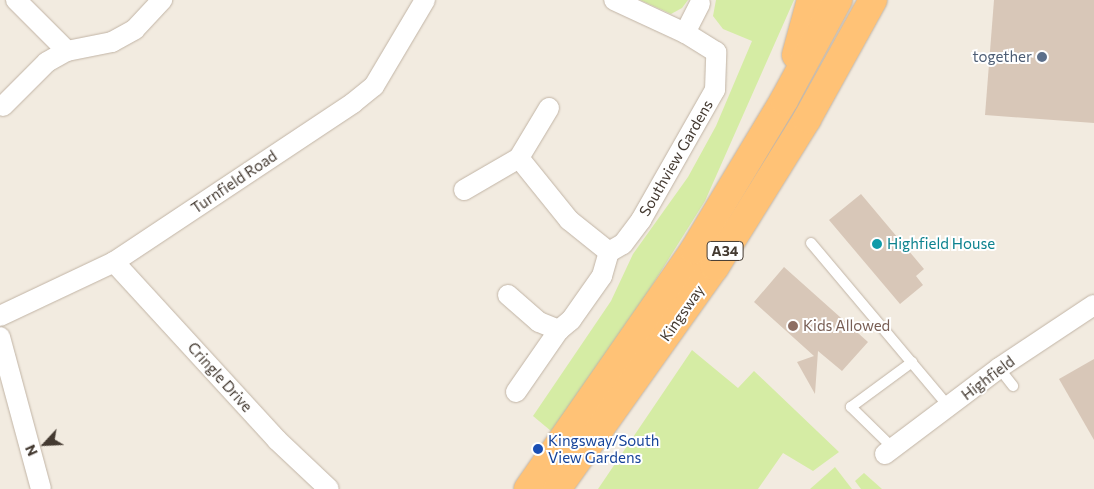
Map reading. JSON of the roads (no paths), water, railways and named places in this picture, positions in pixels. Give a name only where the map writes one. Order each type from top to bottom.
[{"type":"highway","points":[[784,100],[811,0]]},
{"type":"highway","name":"Kingsway","points":[[528,489],[694,250],[784,100],[838,0]]},
{"type":"highway","name":"Kingsway","points":[[557,489],[715,267],[807,119],[873,0]]},
{"type":"highway","points":[[807,119],[840,79],[894,0]]},
{"type":"street","points":[[16,0],[66,50]]},
{"type":"street","points":[[3,106],[47,62],[66,50],[112,42],[135,29],[162,0]]},
{"type":"street","name":"Turnfield Road","points":[[0,316],[114,262],[363,96],[379,78],[424,0]]},
{"type":"street","points":[[614,0],[685,33],[700,4]]},
{"type":"street","name":"Southview Gardens","points":[[609,252],[623,244],[641,220],[668,168],[715,90],[716,52],[685,33]]},
{"type":"street","points":[[464,190],[520,158],[549,108]]},
{"type":"street","points":[[516,392],[559,330],[571,320],[602,276],[609,252],[569,220],[520,158]]},
{"type":"street","name":"Cringle Drive","points":[[114,262],[277,440],[329,489]]},
{"type":"street","points":[[508,295],[539,322],[559,330]]},
{"type":"street","name":"Highfield","points":[[889,451],[999,368],[1094,305]]},
{"type":"street","points":[[0,337],[42,489]]},
{"type":"lane","points":[[811,243],[949,407]]},
{"type":"lane","points":[[889,451],[851,407],[912,362]]},
{"type":"lane","points":[[999,368],[1013,386]]},
{"type":"place","name":"together","points":[[1042,57]]},
{"type":"place","name":"Highfield House","points":[[877,244]]},
{"type":"place","name":"Kids Allowed","points":[[793,326]]},
{"type":"place","name":"Kingsway/South View Gardens","points":[[538,449]]}]
